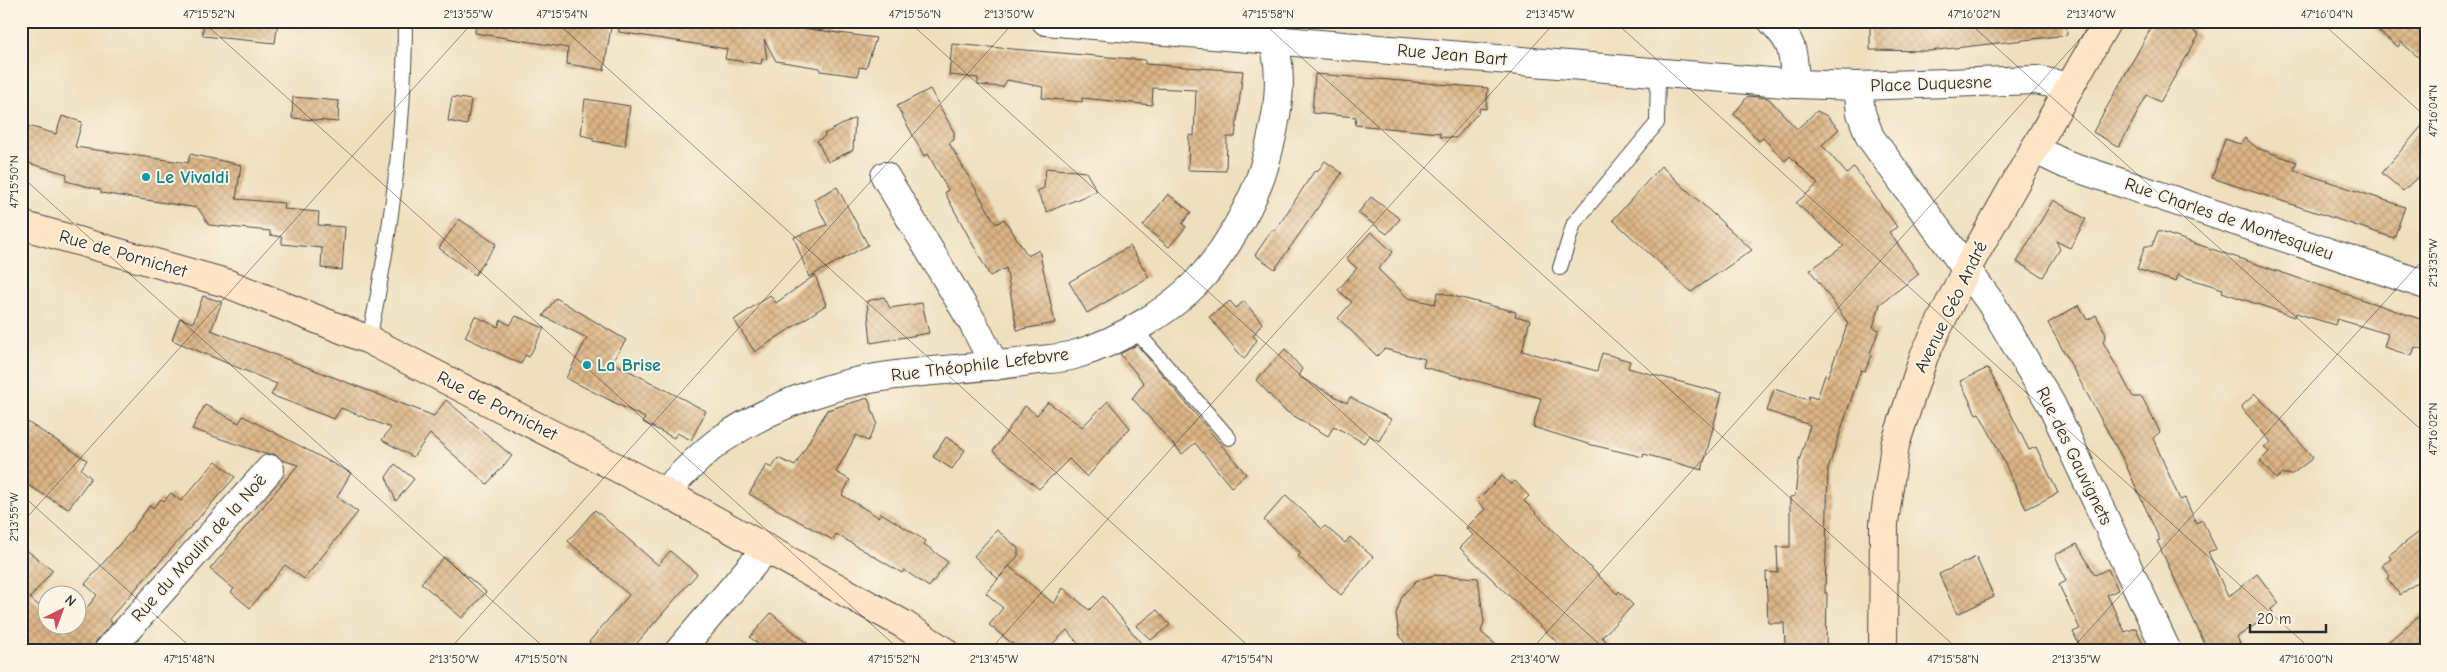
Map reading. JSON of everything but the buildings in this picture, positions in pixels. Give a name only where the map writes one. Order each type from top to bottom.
[{"type":"main road","name":"Avenue Géo André","points":[[1883,651],[1884,523],[1895,445],[1924,356],[1966,270],[2107,21]]},
{"type":"main road","name":"Rue de Pornichet","points":[[21,225],[226,283],[369,340],[664,492],[904,624],[944,651]]},
{"type":"street","name":"Rue Jean Bart","points":[[1046,21],[1270,31],[1658,72],[1795,84],[1858,86]]},
{"type":"street","points":[[1772,21],[1785,34],[1793,48],[1795,84]]},
{"type":"street","name":"Rue Théophile Lefebvre","points":[[664,492],[720,439],[783,405],[833,388],[886,376],[995,366],[1074,355],[1135,330],[1168,306],[1206,272],[1256,193],[1274,133],[1279,78],[1270,31]]},
{"type":"street","name":"Place Duquesne","points":[[1966,270],[1870,137],[1861,113],[1858,86],[2036,80],[2070,87]]},
{"type":"street","name":"Rue Charles de Montesquieu","points":[[2034,149],[2065,164],[2426,286]]},
{"type":"street","points":[[885,176],[973,323],[995,366]]},
{"type":"street","name":"Rue des Gauvignets","points":[[1966,270],[1991,303],[2051,404],[2167,651]]},
{"type":"street","name":"Rue du Moulin de la Noë","points":[[108,651],[270,468]]},
{"type":"street","points":[[679,651],[766,549]]},
{"type":"lane","points":[[369,340],[395,192],[405,66],[405,21]]},
{"type":"lane","points":[[1560,268],[1574,223],[1657,123],[1658,72]]},
{"type":"lane","points":[[1135,330],[1229,438]]},
{"type":"place","name":"Le Vivaldi","points":[[146,177]]},
{"type":"place","name":"La Brise","points":[[587,365]]}]
